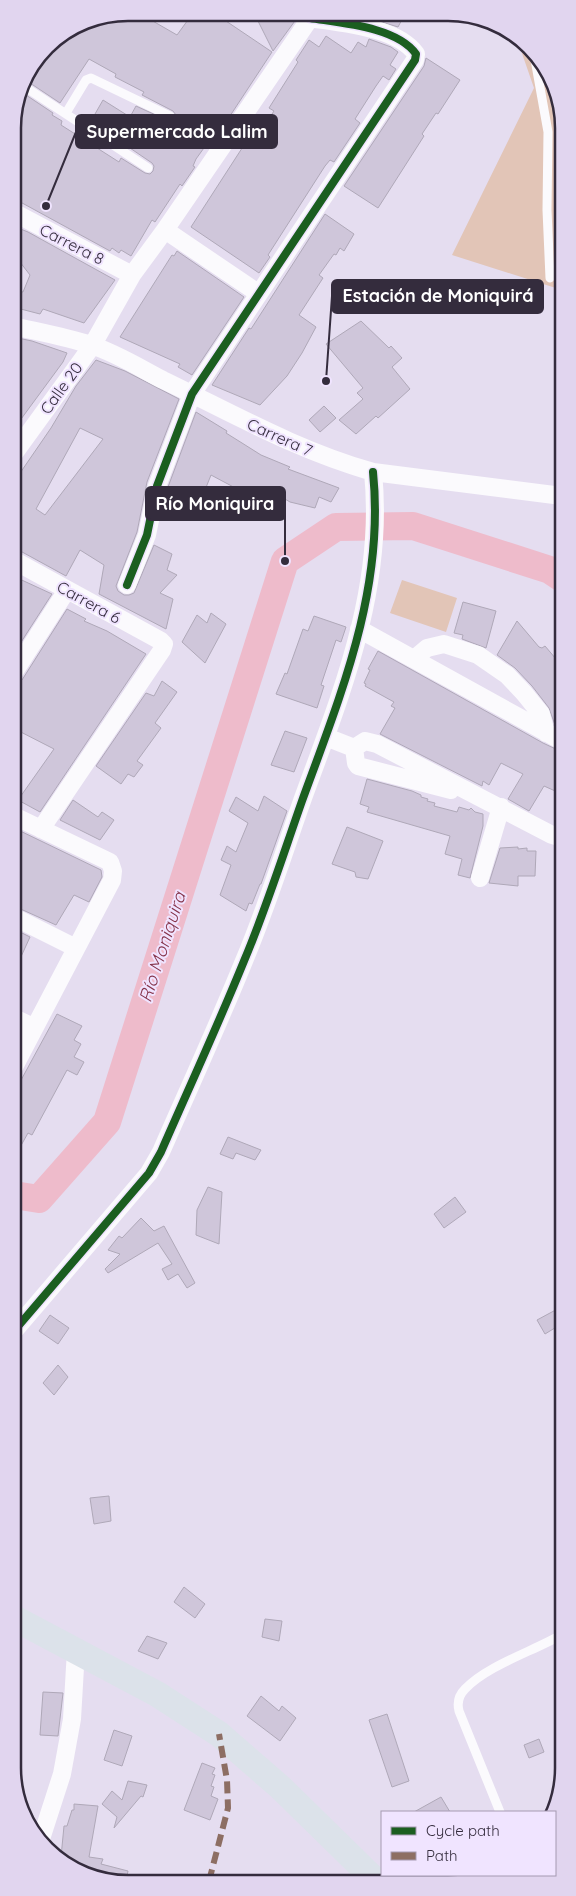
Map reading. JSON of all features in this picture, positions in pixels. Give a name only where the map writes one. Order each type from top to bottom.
[{"type":"main road","points":[[21,1622],[157,1694],[219,1734],[280,1787],[370,1875]]},
{"type":"street","name":"Calle 20","points":[[21,445],[92,346],[132,275],[309,21]]},
{"type":"street","points":[[127,585],[146,535],[157,486],[192,394],[415,60],[416,54],[413,50],[392,36],[371,28],[337,21]]},
{"type":"street","name":"Carrera 8","points":[[21,216],[132,275]]},
{"type":"street","points":[[165,230],[258,293]]},
{"type":"street","name":"Carrera 7","points":[[21,328],[92,346],[192,394],[253,426],[302,448],[373,472],[555,495]]},
{"type":"street","points":[[21,1323],[149,1173],[161,1152],[245,960],[348,676],[372,567],[376,503],[373,472]]},
{"type":"street","name":"Carrera 6","points":[[21,564],[164,644],[162,650],[41,829]]},
{"type":"street","points":[[21,662],[67,590]]},
{"type":"street","points":[[359,629],[555,738]]},
{"type":"street","points":[[414,659],[427,648],[444,644],[478,655],[507,675],[524,693],[541,714],[546,733]]},
{"type":"street","points":[[326,736],[354,748]]},
{"type":"street","points":[[354,748],[365,741],[377,744],[555,835]]},
{"type":"street","points":[[354,748],[358,766],[482,798]]},
{"type":"street","points":[[480,878],[501,807]]},
{"type":"street","points":[[21,819],[110,862],[113,870],[112,880],[21,1053]]},
{"type":"street","points":[[21,920],[76,948]]},
{"type":"street","points":[[21,1021],[34,1027]]},
{"type":"street","points":[[43,1833],[56,1797],[65,1759],[72,1719],[76,1650]]},
{"type":"lane","points":[[537,69],[548,132],[547,210],[550,278]]},
{"type":"lane","points":[[66,113],[86,80],[91,78],[170,116]]},
{"type":"lane","points":[[28,89],[148,168]]},
{"type":"lane","points":[[500,1811],[459,1711],[460,1695],[483,1674],[555,1638]]},
{"type":"shaded area","points":[[521,51],[533,63],[544,81],[554,114],[555,288],[452,255],[534,88]]},
{"type":"shaded area","points":[[402,580],[457,598],[446,632],[390,613]]},
{"type":"building","points":[[153,21],[177,35],[187,21],[226,21],[272,52],[226,122],[221,119],[214,134],[196,159],[193,166],[195,167],[182,186],[180,184],[155,222],[152,220],[131,256],[121,250],[119,253],[112,248],[110,251],[21,202],[21,121],[26,95],[53,113],[52,115],[62,121],[61,125],[119,162],[121,158],[145,173],[150,174],[154,166],[152,163],[127,146],[132,136],[95,114],[103,100],[130,117],[136,106],[171,122],[176,118],[176,115],[173,111],[142,95],[144,92],[115,77],[116,74],[89,59],[60,103],[31,84],[39,69],[69,39],[87,29],[107,23]]},
{"type":"building","points":[[258,21],[295,21],[273,51]]},
{"type":"building","points":[[379,21],[401,21],[398,27]]},
{"type":"building","points":[[326,36],[351,53],[358,42],[366,47],[369,39],[391,47],[398,52],[390,65],[396,69],[389,80],[383,76],[376,86],[355,119],[360,123],[334,162],[330,160],[325,166],[268,255],[270,257],[259,273],[191,227],[246,142],[252,145],[274,111],[269,108],[298,62],[296,60],[309,40],[319,47]]},
{"type":"building","points":[[426,58],[460,80],[438,114],[436,113],[422,134],[424,136],[378,208],[344,186],[424,66]]},
{"type":"building","points":[[325,214],[354,234],[344,251],[340,248],[319,275],[323,278],[299,315],[316,327],[287,376],[260,405],[212,385],[249,328],[251,329]]},
{"type":"building","points":[[21,229],[115,280],[84,323],[43,309],[40,314],[21,309],[21,292],[23,292],[30,275],[21,263]]},
{"type":"building","points":[[177,251],[244,297],[192,375],[178,367],[180,364],[120,337],[172,255],[174,256]]},
{"type":"building","points":[[361,321],[389,348],[391,346],[402,358],[392,367],[410,389],[378,418],[376,416],[356,434],[339,420],[363,399],[357,393],[363,388],[326,344]]},
{"type":"building","points":[[21,339],[67,353],[63,362],[21,419]]},
{"type":"building","points":[[96,360],[125,371],[179,399],[147,482],[137,532],[116,586],[118,591],[124,595],[134,593],[154,545],[172,554],[167,570],[177,575],[160,593],[173,599],[166,629],[99,594],[104,565],[80,550],[66,576],[21,551],[21,472],[51,428],[76,386]],"holes":[[[80,428],[103,439],[45,515],[36,509]]]},
{"type":"building","points":[[324,406],[336,418],[320,432],[309,420]]},
{"type":"building","points":[[196,412],[261,455],[290,467],[288,469],[339,488],[331,502],[319,497],[315,508],[290,502],[275,493],[264,511],[250,502],[250,504],[237,498],[241,491],[211,475],[199,505],[185,499],[186,497],[168,487]]},
{"type":"building","points":[[21,580],[52,594],[21,642]]},
{"type":"building","points":[[463,602],[496,611],[486,648],[462,639],[463,635],[454,633]]},
{"type":"building","points":[[67,609],[86,619],[84,621],[107,631],[146,654],[40,812],[21,802],[21,796],[54,749],[21,732],[22,680]]},
{"type":"building","points":[[211,613],[226,624],[205,663],[182,642],[197,615],[207,623]]},
{"type":"building","points":[[314,616],[346,627],[341,642],[336,640],[321,685],[324,686],[317,708],[276,694],[285,673],[287,674],[303,629],[308,631]]},
{"type":"building","points":[[517,621],[539,647],[545,646],[555,658],[555,725],[549,708],[532,686],[515,668],[497,655]]},
{"type":"building","points":[[378,651],[555,749],[555,791],[544,786],[529,811],[508,799],[523,774],[501,763],[489,785],[483,781],[482,786],[380,734],[395,708],[391,706],[394,702],[365,686],[366,684],[364,683],[370,670],[368,669]]},
{"type":"building","points":[[162,681],[177,692],[155,723],[161,728],[137,761],[143,765],[134,777],[128,774],[121,784],[96,766],[146,693],[154,696]]},
{"type":"building","points":[[285,731],[307,738],[294,772],[271,765]]},
{"type":"building","points":[[367,779],[412,791],[428,799],[427,801],[435,803],[434,806],[457,812],[459,807],[469,810],[471,808],[475,812],[483,814],[483,826],[470,878],[458,875],[462,859],[445,854],[450,836],[367,812],[369,807],[360,804]]},
{"type":"building","points":[[264,796],[287,811],[261,884],[252,904],[249,903],[246,911],[220,895],[231,865],[221,860],[227,846],[236,852],[248,823],[229,811],[236,797],[258,811]]},
{"type":"building","points":[[73,800],[98,817],[102,812],[114,820],[100,840],[60,820]]},
{"type":"building","points":[[347,827],[383,841],[368,879],[356,877],[355,872],[332,864]]},
{"type":"building","points":[[21,831],[101,870],[102,877],[89,902],[74,895],[56,925],[21,909]]},
{"type":"building","points":[[518,847],[518,849],[527,848],[527,851],[536,851],[535,876],[518,876],[518,886],[489,883],[500,848]]},
{"type":"building","points":[[21,932],[30,937],[21,957]]},
{"type":"building","points":[[57,1014],[82,1026],[74,1040],[81,1044],[74,1057],[84,1062],[77,1075],[67,1070],[32,1135],[28,1133],[21,1146],[21,1080]]},
{"type":"building","points":[[228,1137],[261,1150],[255,1160],[236,1153],[233,1159],[220,1154]]},
{"type":"building","points":[[208,1187],[222,1192],[219,1244],[196,1235],[197,1210]]},
{"type":"building","points":[[455,1197],[466,1212],[444,1228],[434,1214]]},
{"type":"building","points":[[141,1218],[154,1231],[164,1226],[195,1283],[187,1288],[178,1274],[168,1280],[162,1269],[172,1264],[158,1243],[108,1273],[105,1269],[120,1254],[108,1250],[119,1236],[122,1238]]},
{"type":"building","points":[[555,1310],[555,1328],[545,1334],[537,1320]]},
{"type":"building","points":[[50,1315],[69,1328],[58,1344],[39,1331]]},
{"type":"building","points":[[58,1365],[68,1377],[54,1395],[43,1383]]},
{"type":"building","points":[[109,1496],[111,1521],[94,1524],[90,1498]]},
{"type":"building","points":[[184,1587],[205,1604],[195,1618],[174,1602]]},
{"type":"building","points":[[265,1619],[282,1621],[279,1641],[262,1637]]},
{"type":"building","points":[[147,1636],[167,1643],[158,1659],[138,1651]]},
{"type":"building","points":[[43,1692],[63,1693],[58,1736],[40,1735]]},
{"type":"building","points":[[261,1696],[279,1711],[282,1706],[296,1718],[280,1741],[247,1716]]},
{"type":"building","points":[[387,1714],[409,1781],[392,1787],[369,1720]]},
{"type":"building","points":[[114,1730],[132,1736],[122,1766],[104,1760]]},
{"type":"building","points":[[539,1739],[544,1752],[529,1758],[524,1745]]},
{"type":"building","points":[[202,1763],[215,1768],[212,1774],[215,1775],[211,1786],[214,1787],[211,1796],[218,1799],[210,1820],[184,1810]]},
{"type":"building","points":[[128,1781],[147,1785],[143,1797],[141,1796],[114,1828],[117,1817],[102,1804],[112,1791],[122,1800]]},
{"type":"building","points":[[441,1797],[449,1811],[416,1811]]},
{"type":"building","points":[[74,1804],[98,1806],[89,1857],[103,1859],[101,1864],[128,1871],[127,1875],[107,1873],[87,1867],[62,1852],[64,1826],[67,1826],[72,1810],[74,1810]]},
{"type":"waterway","name":"Río Moniquira","points":[[21,1196],[39,1199],[107,1122],[285,561],[336,527],[413,526],[550,570],[555,573]]},
{"type":"marked path","points":[[211,1875],[228,1808],[227,1780],[219,1734]]},
{"type":"cycle path","points":[[127,585],[147,535],[157,486],[192,394],[415,60],[416,54],[396,38],[368,28],[331,21]]},
{"type":"cycle path","points":[[21,1323],[149,1173],[161,1152],[234,985],[274,882],[345,681],[357,640],[372,558],[375,515],[373,472]]},
{"type":"place","name":"Supermercado Lalim","points":[[46,206]]},
{"type":"place","name":"Estación de Moniquirá","points":[[326,381]]},
{"type":"place","name":"Río Moniquira","points":[[285,561]]}]
